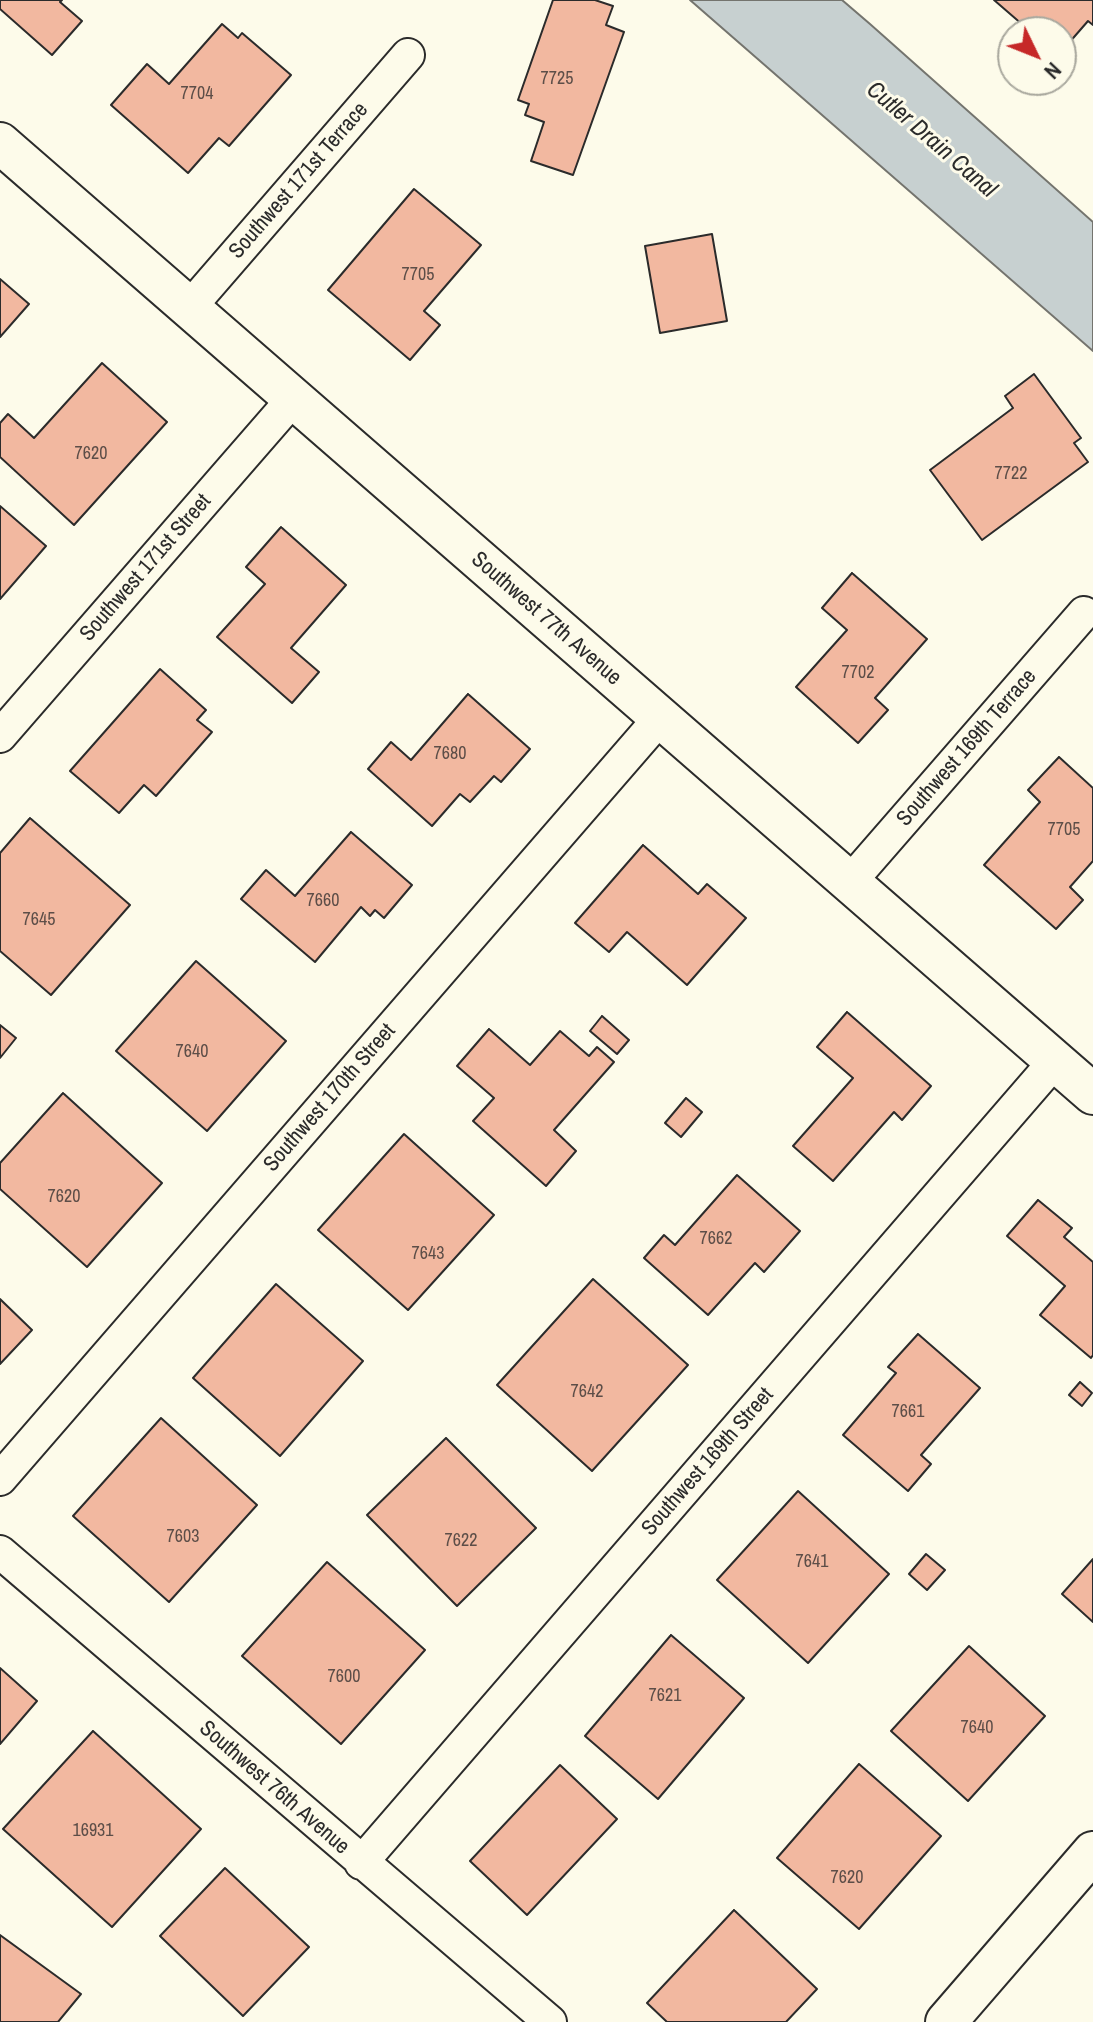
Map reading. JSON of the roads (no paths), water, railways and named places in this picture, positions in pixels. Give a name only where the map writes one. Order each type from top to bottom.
[{"type":"street","name":"Southwest 171st Terrace","points":[[189,308],[408,55]]},
{"type":"street","name":"Southwest 77th Avenue","points":[[0,143],[1093,1094]]},
{"type":"street","name":"Southwest 171st Street","points":[[0,736],[293,399]]},
{"type":"street","name":"Southwest 169th Terrace","points":[[849,883],[1084,613]]},
{"type":"street","name":"Southwest 170th Street","points":[[0,1479],[660,718]]},
{"type":"street","name":"Southwest 169th Street","points":[[361,1863],[1055,1061]]},
{"type":"street","name":"Southwest 76th Avenue","points":[[0,1552],[550,2022]]},
{"type":"street","points":[[946,2022],[1093,1852]]},
{"type":"water","name":"Cutler Drain Canal","points":[[690,0],[842,0],[870,24],[1093,222],[1093,351]]}]
